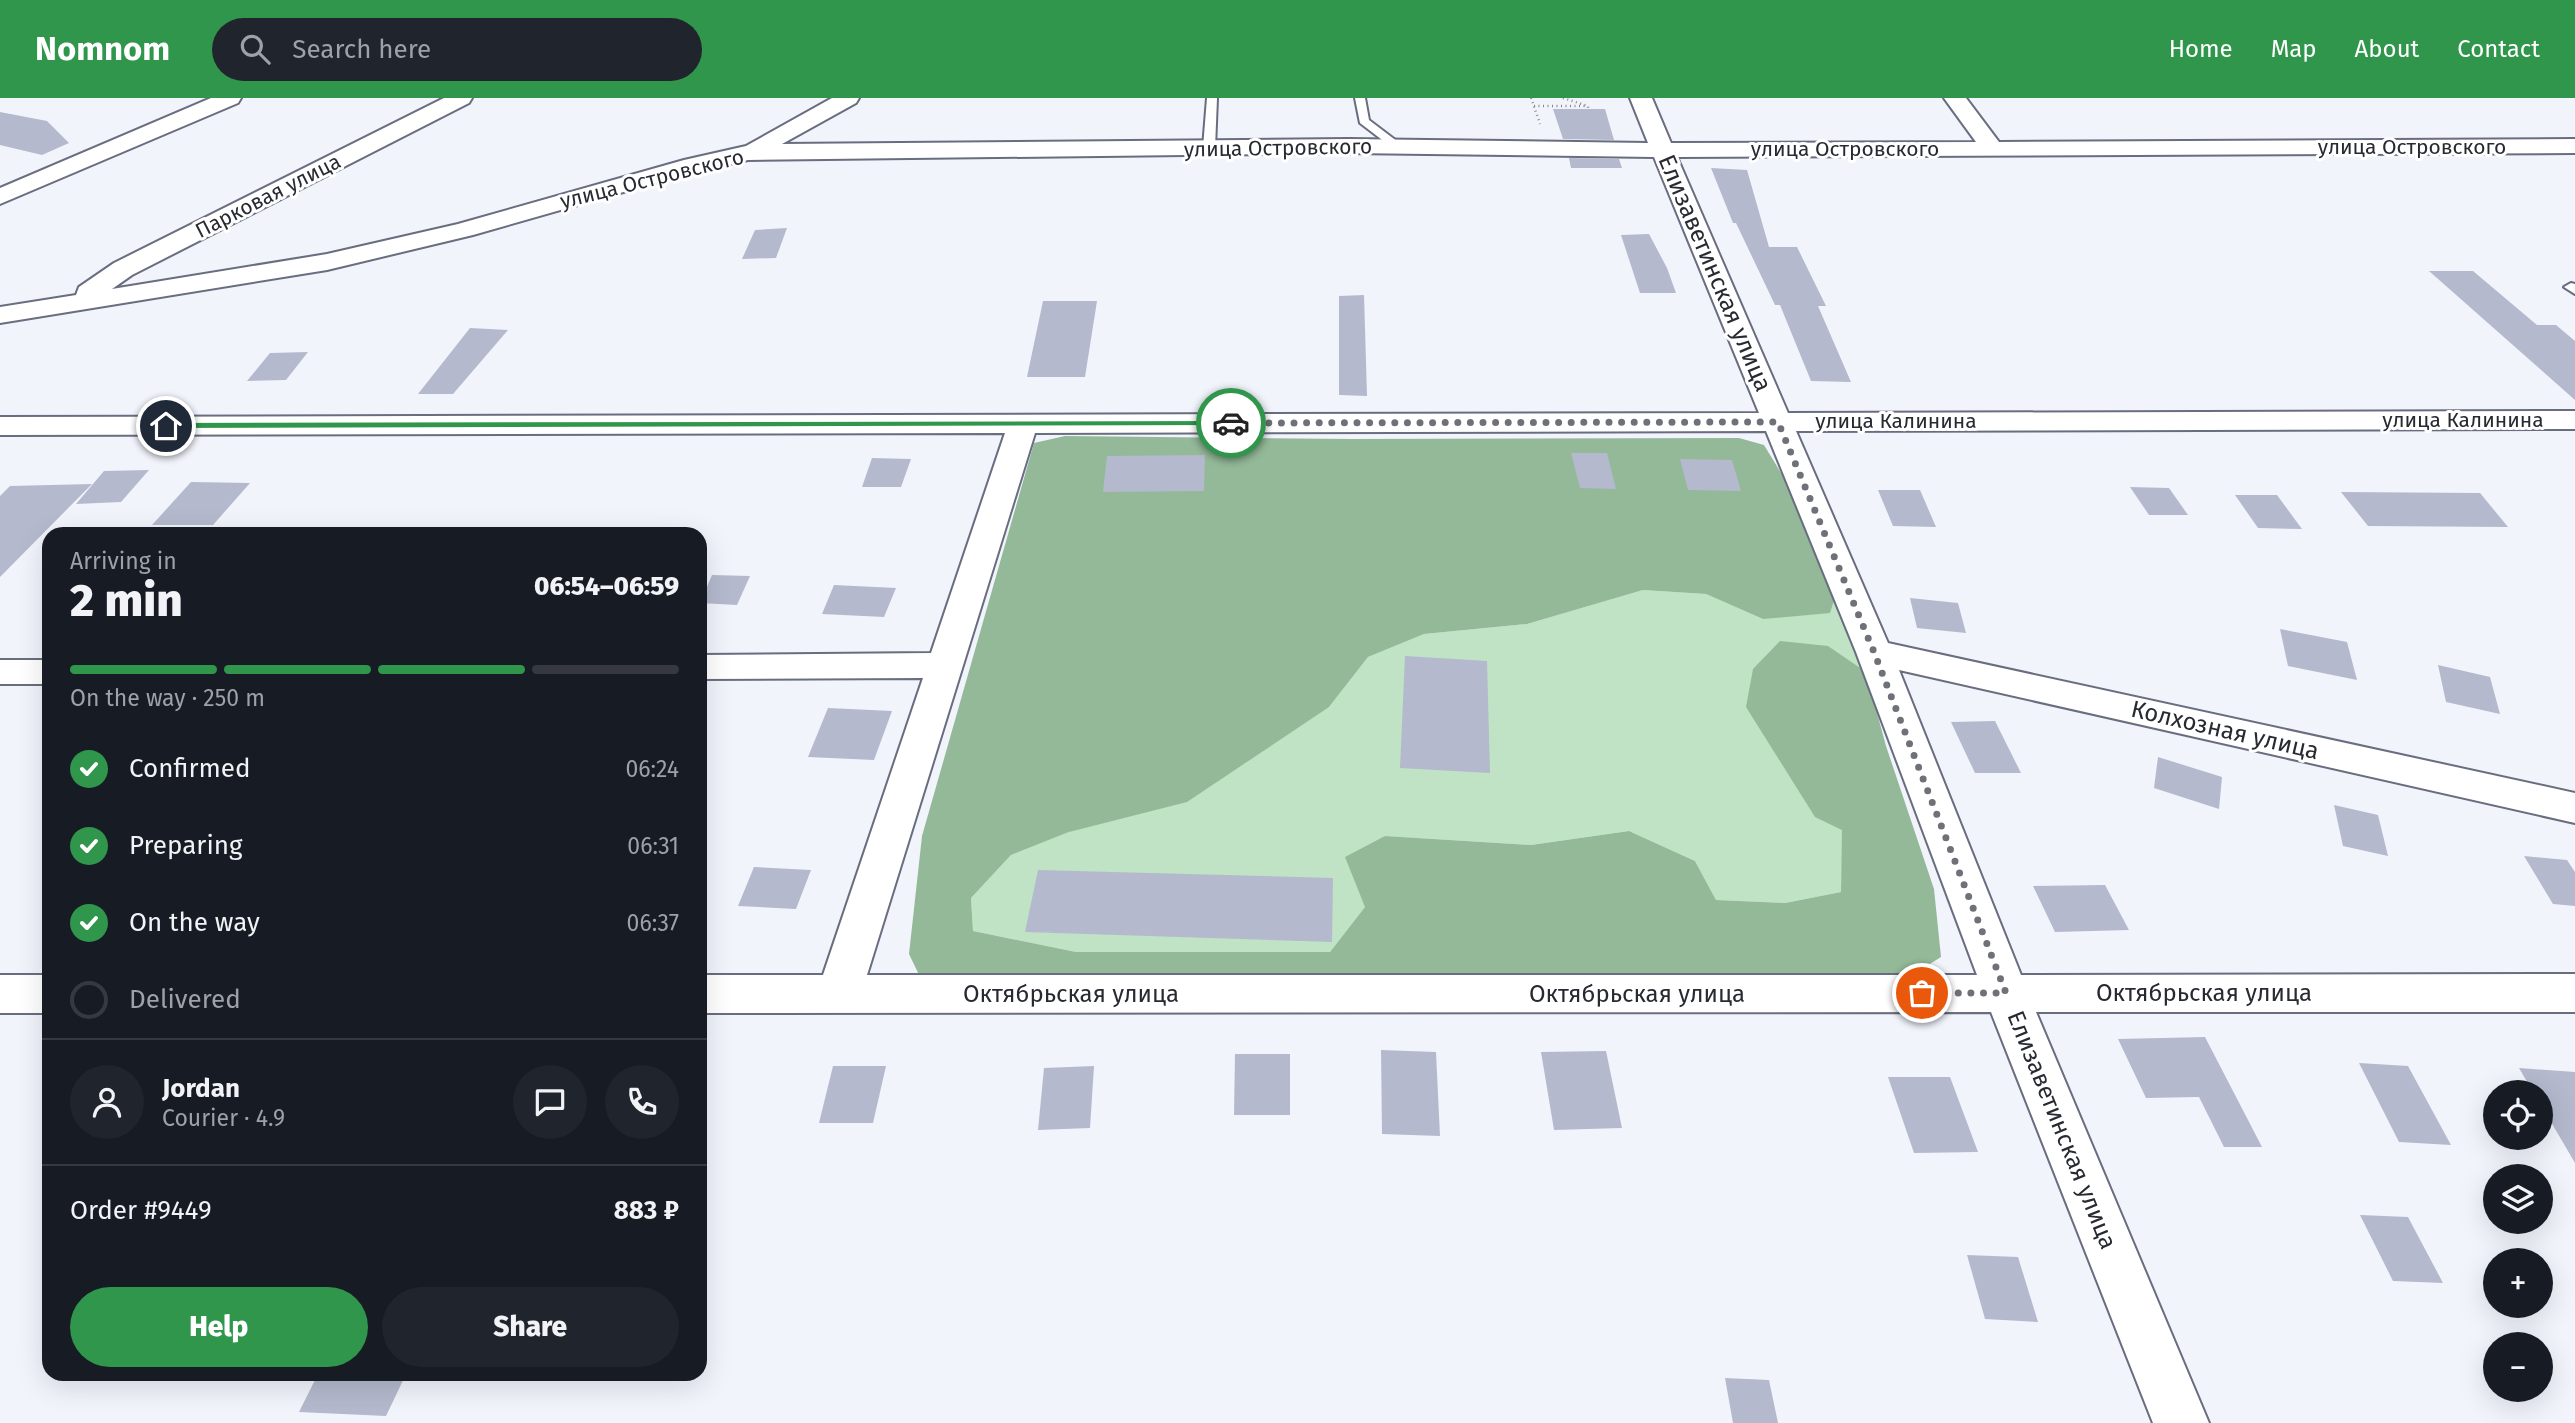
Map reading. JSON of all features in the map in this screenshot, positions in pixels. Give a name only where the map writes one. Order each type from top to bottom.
[{"type":"street","points":[[0,197],[230,98]]},
{"type":"street","name":"Парковая улица","points":[[79,300],[122,269],[461,98]]},
{"type":"street","points":[[748,153],[848,98]]},
{"type":"street","name":"Елизаветинская улица","points":[[1641,98],[1874,652],[2006,993],[2181,1423]]},
{"type":"street","points":[[1955,98],[1992,148]]},
{"type":"street","name":"улица Островского","points":[[0,315],[79,300],[327,262],[464,230],[692,165],[748,153],[807,150],[1398,147],[1663,149],[2575,146]]},
{"type":"street","name":"улица Калинина","points":[[0,426],[2575,420]]},
{"type":"street","points":[[839,994],[1023,424]]},
{"type":"street","name":"Колхозная улица","points":[[1874,652],[2575,807]]},
{"type":"street","points":[[707,667],[946,666]]},
{"type":"street","points":[[0,672],[42,672]]},
{"type":"street","name":"Октябрьская улица","points":[[707,994],[2575,993]]},
{"type":"street","points":[[0,995],[42,995]]},
{"type":"lane","points":[[1209,148],[1212,98]]},
{"type":"lane","points":[[1360,98],[1364,121],[1398,147]]},
{"type":"path","points":[[1534,106],[1588,107],[1563,98]]},
{"type":"green space","points":[[1065,436],[1351,439],[1739,438],[1764,445],[1786,481],[1835,597],[1830,613],[1763,619],[1706,594],[1643,590],[1527,624],[1424,634],[1368,657],[1329,707],[1187,802],[1069,832],[1011,855],[971,898],[973,931],[1076,952],[1330,952],[1365,907],[1345,857],[1385,836],[1531,845],[1629,831],[1695,861],[1716,900],[1785,903],[1841,892],[1842,830],[1815,817],[1746,707],[1753,669],[1780,641],[1828,646],[1866,672],[1886,746],[1934,889],[1941,957],[1904,980],[921,979],[909,954],[922,836],[1034,443]]},
{"type":"green space","points":[[1643,590],[1706,594],[1763,619],[1835,597],[1866,672],[1843,830],[1841,892],[1785,903],[1716,900],[1695,861],[1629,831],[1531,845],[1384,836],[1365,907],[1330,952],[1076,952],[973,931],[971,898],[1011,855],[1069,832],[1329,707],[1368,657],[1424,634],[1527,624]]},
{"type":"building","points":[[1553,109],[1605,109],[1614,140],[1563,139]]},
{"type":"building","points":[[0,112],[47,121],[69,143],[42,155],[0,145]]},
{"type":"building","points":[[1569,158],[1619,159],[1622,168],[1571,168]]},
{"type":"building","points":[[1711,168],[1747,170],[1769,247],[1797,247],[1826,306],[1818,306],[1851,382],[1811,381],[1780,305],[1775,305],[1736,223],[1733,223]]},
{"type":"building","points":[[787,228],[776,258],[742,259],[755,230]]},
{"type":"building","points":[[1649,234],[1667,268],[1676,293],[1640,293],[1621,235]]},
{"type":"building","points":[[2429,271],[2473,271],[2537,325],[2556,325],[2575,341],[2575,400]]},
{"type":"building","points":[[1364,295],[1367,396],[1339,395],[1339,296]]},
{"type":"building","points":[[1043,301],[1097,301],[1085,377],[1027,377]]},
{"type":"building","points":[[470,328],[508,330],[453,394],[418,394]]},
{"type":"building","points":[[308,352],[286,380],[247,381],[270,353]]},
{"type":"building","points":[[1571,453],[1607,453],[1616,489],[1580,488]]},
{"type":"building","points":[[1205,455],[1204,491],[1103,492],[1107,456]]},
{"type":"building","points":[[872,458],[911,459],[901,487],[862,487]]},
{"type":"building","points":[[1680,459],[1732,460],[1741,491],[1688,490]]},
{"type":"building","points":[[149,470],[121,502],[76,504],[104,471]]},
{"type":"building","points":[[191,482],[250,483],[213,525],[152,525]]},
{"type":"building","points":[[92,484],[49,527],[42,527],[42,535],[0,577],[0,496],[10,486]]},
{"type":"building","points":[[2130,487],[2169,488],[2188,515],[2149,515]]},
{"type":"building","points":[[1878,490],[1920,490],[1936,527],[1893,526]]},
{"type":"building","points":[[2341,492],[2480,493],[2508,527],[2368,526]]},
{"type":"building","points":[[2235,495],[2277,495],[2302,529],[2258,528]]},
{"type":"building","points":[[712,575],[750,576],[737,605],[707,603],[707,587]]},
{"type":"building","points":[[834,585],[896,588],[884,617],[822,614]]},
{"type":"building","points":[[1910,598],[1958,603],[1966,633],[1917,628]]},
{"type":"building","points":[[2280,629],[2347,642],[2357,680],[2288,666]]},
{"type":"building","points":[[1405,656],[1487,661],[1490,773],[1400,768]]},
{"type":"building","points":[[2438,665],[2490,677],[2500,714],[2446,702]]},
{"type":"building","points":[[828,708],[892,711],[874,760],[808,757]]},
{"type":"building","points":[[1995,721],[2021,773],[1975,773],[1951,722]]},
{"type":"building","points":[[2158,757],[2222,777],[2219,809],[2154,788]]},
{"type":"building","points":[[2334,805],[2378,815],[2388,856],[2343,846]]},
{"type":"building","points":[[2524,856],[2567,860],[2575,872],[2575,906],[2553,904]]},
{"type":"building","points":[[754,867],[811,870],[796,909],[738,906]]},
{"type":"building","points":[[1038,870],[1333,878],[1332,942],[1025,932]]},
{"type":"building","points":[[2105,885],[2129,930],[2055,932],[2033,886]]},
{"type":"building","points":[[2205,1037],[2262,1147],[2224,1147],[2199,1097],[2146,1098],[2118,1039]]},
{"type":"building","points":[[1381,1050],[1436,1052],[1440,1136],[1382,1134]]},
{"type":"building","points":[[1606,1051],[1622,1128],[1554,1130],[1541,1052]]},
{"type":"building","points":[[1235,1054],[1290,1054],[1290,1115],[1234,1115]]},
{"type":"building","points":[[2359,1063],[2408,1066],[2451,1145],[2399,1142]]},
{"type":"building","points":[[833,1066],[886,1066],[873,1123],[819,1123]]},
{"type":"building","points":[[1094,1066],[1090,1128],[1038,1130],[1044,1068]]},
{"type":"building","points":[[2519,1068],[2575,1072],[2575,1163],[2553,1125],[2553,1080],[2526,1080]]},
{"type":"building","points":[[1888,1077],[1950,1077],[1978,1152],[1914,1153]]},
{"type":"building","points":[[2360,1215],[2408,1217],[2443,1283],[2393,1281]]},
{"type":"building","points":[[1967,1255],[2018,1257],[2038,1322],[1985,1319]]},
{"type":"building","points":[[1725,1378],[1769,1380],[1778,1423],[1733,1423]]},
{"type":"building","points":[[314,1381],[403,1381],[386,1416],[299,1412]]},
{"type":"way so far","points":[[1231,423],[1778,422],[1874,652],[2006,993],[1922,993]]},
{"type":"route","points":[[166,426],[1231,423]]}]
